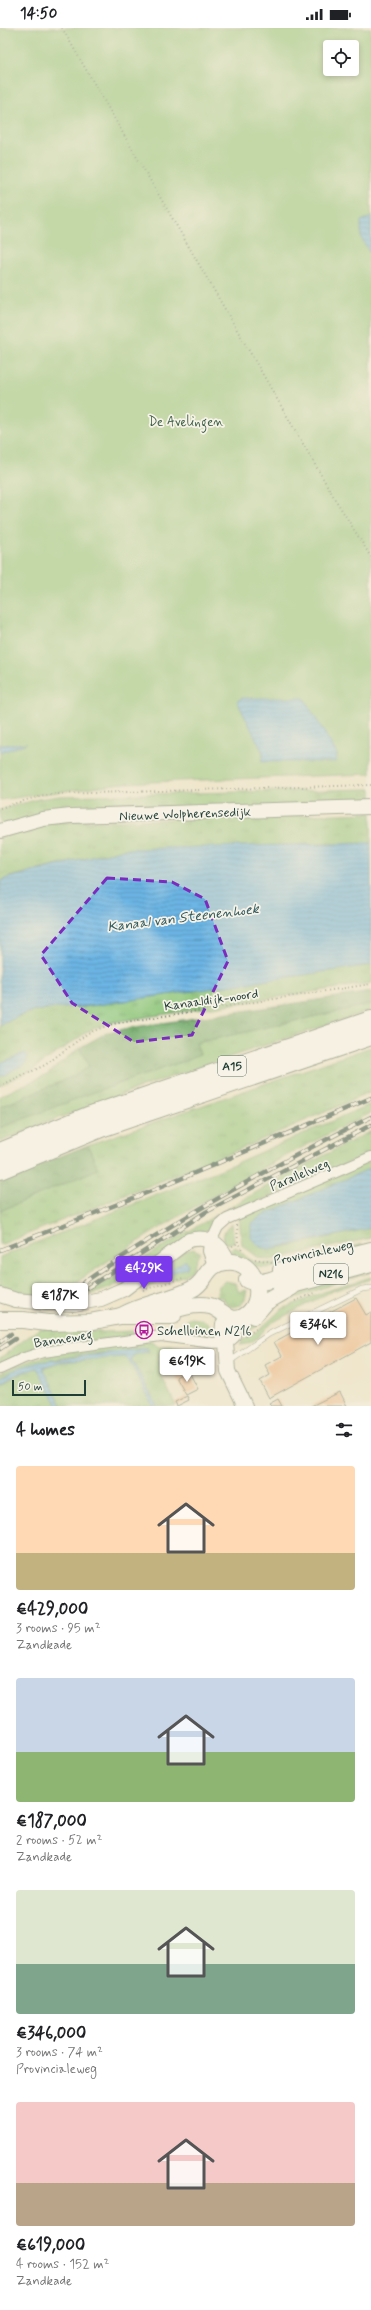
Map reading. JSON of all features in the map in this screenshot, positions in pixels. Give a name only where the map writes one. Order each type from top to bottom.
[{"type":"highway","name":"A15","points":[[0,1152],[88,1116],[371,1020]]},
{"type":"highway","name":"A15","points":[[0,1170],[107,1126],[371,1036]]},
{"type":"main road","name":"Provincialeweg","points":[[257,1290],[283,1270],[292,1270],[371,1250]]},
{"type":"main road","name":"Provincialeweg","points":[[257,1290],[291,1295],[316,1278],[371,1264]]},
{"type":"main road","points":[[121,1316],[136,1307],[192,1289],[199,1284],[206,1273],[220,1266],[241,1265],[257,1290]]},
{"type":"main road","points":[[206,1309],[205,1290],[211,1278],[220,1266]]},
{"type":"main road","name":"N216","points":[[234,1326],[250,1320],[257,1290]]},
{"type":"main road","points":[[0,1320],[89,1322],[121,1316],[141,1318],[163,1314],[173,1316],[206,1309],[234,1326]]},
{"type":"street","name":"Nieuwe Wolpherensedijk","points":[[0,831],[43,819],[71,816],[371,807]]},
{"type":"street","name":"Parallelweg","points":[[211,1242],[218,1227],[227,1218],[371,1157]]},
{"type":"street","points":[[0,1294],[16,1300],[47,1303],[74,1304],[101,1299],[124,1289],[189,1240],[202,1239],[223,1249],[220,1266]]},
{"type":"street","points":[[234,1326],[222,1335],[226,1342],[227,1364],[230,1377],[245,1406]]},
{"type":"street","name":"Banneweg","points":[[0,1369],[24,1358],[43,1352],[160,1336],[207,1343],[226,1342]]},
{"type":"lane","points":[[227,1364],[270,1334],[362,1289],[371,1288]]},
{"type":"path","points":[[62,28],[331,493],[371,557]]},
{"type":"path","points":[[0,808],[33,798],[57,794],[371,785]]},
{"type":"path","name":"Kanaaldijk-noord","points":[[0,1087],[36,1070],[88,1033],[126,1020],[371,984]]},
{"type":"path","points":[[236,1214],[238,1244],[245,1253]]},
{"type":"path","name":"Provincialeweg","points":[[253,1258],[263,1262],[275,1262]]},
{"type":"path","points":[[291,1295],[318,1292]]},
{"type":"path","points":[[234,1326],[261,1326]]},
{"type":"highlighted area","points":[[107,878],[172,882],[205,899],[228,961],[192,1035],[134,1042],[72,1003],[41,955]]},
{"type":"green space","name":"De Avelingen","points":[[0,28],[371,28],[371,774],[122,783],[0,800]]},
{"type":"green space","points":[[371,789],[371,803],[0,825],[0,810],[38,799],[60,796]]},
{"type":"green space","points":[[371,813],[371,843],[125,849],[8,877],[0,893],[0,837],[52,823]]},
{"type":"green space","points":[[371,965],[371,983],[113,1022],[90,1030],[32,1070],[0,1085],[0,1077],[26,1063],[25,1053],[0,1063],[0,1026],[21,1015],[40,1010],[83,1007]]},
{"type":"green space","points":[[371,992],[371,1004],[196,1043],[200,1054],[187,1060],[89,1094],[0,1128],[0,1107],[74,1076],[89,1066],[79,1048],[108,1032]]},
{"type":"green space","points":[[371,1004],[371,1010],[138,1088],[0,1142],[0,1128],[89,1094],[187,1060],[196,1043]]},
{"type":"green space","points":[[371,1047],[371,1092],[219,1158],[0,1245],[0,1211],[98,1169],[88,1145]]},
{"type":"green space","points":[[79,1048],[90,1066],[74,1076],[0,1107],[0,1096],[47,1074]]},
{"type":"green space","points":[[371,1104],[371,1113],[289,1154],[169,1222],[54,1298],[15,1293],[0,1288],[0,1257],[222,1169]]},
{"type":"green space","points":[[371,1131],[371,1153],[223,1217],[208,1230],[199,1233],[129,1278],[100,1292],[86,1295],[226,1209]]},
{"type":"green space","points":[[88,1145],[98,1169],[0,1211],[0,1181]]},
{"type":"green space","points":[[371,1161],[371,1168],[261,1216],[260,1247],[269,1249],[283,1247],[371,1228],[371,1238],[270,1260],[259,1258],[242,1245],[239,1217]]},
{"type":"green space","points":[[232,1223],[234,1242],[225,1244],[223,1238],[224,1232]]},
{"type":"green space","points":[[362,1244],[362,1247],[270,1268],[256,1267],[229,1250],[236,1247],[250,1260],[256,1262],[279,1263]]},
{"type":"green space","points":[[194,1249],[200,1252],[191,1271],[183,1276],[126,1293],[185,1251]]},
{"type":"green space","points":[[371,1272],[338,1282],[280,1304],[253,1329],[242,1333],[265,1311],[291,1295],[318,1285]]},
{"type":"green space","points":[[371,1277],[371,1279],[332,1291],[275,1321],[252,1342],[240,1345],[243,1340],[260,1329],[282,1309],[326,1291]]},
{"type":"green space","points":[[226,1281],[235,1283],[239,1292],[247,1290],[245,1299],[241,1305],[232,1307],[226,1304],[223,1297],[216,1298],[219,1286]]},
{"type":"green space","points":[[188,1318],[207,1322],[213,1333],[190,1335],[187,1323]]},
{"type":"green space","points":[[40,1328],[103,1332],[136,1331],[137,1335],[50,1347],[17,1357],[0,1365],[0,1358]]},
{"type":"green space","points":[[152,1341],[157,1346],[176,1346],[213,1353],[177,1369],[174,1365],[160,1373],[176,1406],[157,1406],[131,1359],[134,1355],[149,1351],[147,1348],[90,1354],[53,1360],[17,1370],[0,1378],[0,1373],[17,1365],[55,1354]]},
{"type":"green space","points":[[124,1356],[129,1360],[153,1406],[62,1406],[43,1368],[60,1362]]},
{"type":"green space","points":[[35,1367],[40,1371],[58,1406],[0,1406],[0,1384]]},
{"type":"water","points":[[371,217],[371,255],[361,238],[361,221]]},
{"type":"water","points":[[242,698],[304,698],[337,754],[336,762],[261,762],[263,753],[237,701]]},
{"type":"water","points":[[27,743],[0,753],[0,745]]},
{"type":"water","name":"Kanaal van Steenenhoek","points":[[371,843],[371,965],[83,1007],[40,1010],[21,1015],[0,1026],[0,893],[1,882],[4,879],[125,849]]},
{"type":"water","points":[[25,1053],[28,1056],[26,1063],[0,1077],[0,1063]]},
{"type":"water","points":[[371,1168],[371,1228],[269,1249],[260,1247],[251,1238],[251,1224],[261,1216]]},
{"type":"water","points":[[186,1260],[188,1265],[187,1268],[167,1274],[167,1272]]},
{"type":"water","points":[[147,1348],[149,1351],[134,1355],[131,1359],[157,1406],[153,1406],[129,1360],[124,1357],[60,1362],[43,1367],[62,1406],[58,1406],[37,1368],[15,1375],[0,1384],[0,1378],[18,1368],[39,1362]]},
{"type":"building","points":[[356,1298],[366,1315],[371,1312],[371,1342],[269,1398],[260,1381],[270,1375],[265,1365],[282,1356],[274,1342]]},
{"type":"building","points":[[188,1370],[198,1389],[186,1395],[176,1377]]},
{"type":"building","points":[[340,1392],[347,1406],[311,1406]]},
{"type":"building","points":[[187,1396],[189,1400],[177,1406],[175,1402]]},
{"type":"building","points":[[278,1399],[282,1406],[271,1406],[269,1404]]},
{"type":"railway","points":[[0,1250],[159,1188],[371,1098]]},
{"type":"railway","points":[[83,1283],[152,1237],[260,1174],[371,1117]]},
{"type":"railway","points":[[87,1288],[206,1212],[371,1125]]},
{"type":"railway","points":[[0,1342],[11,1334]]},
{"type":"railway","points":[[0,1349],[15,1339]]},
{"type":"place","name":"Schelluinen N216","points":[[144,1330]]}]
